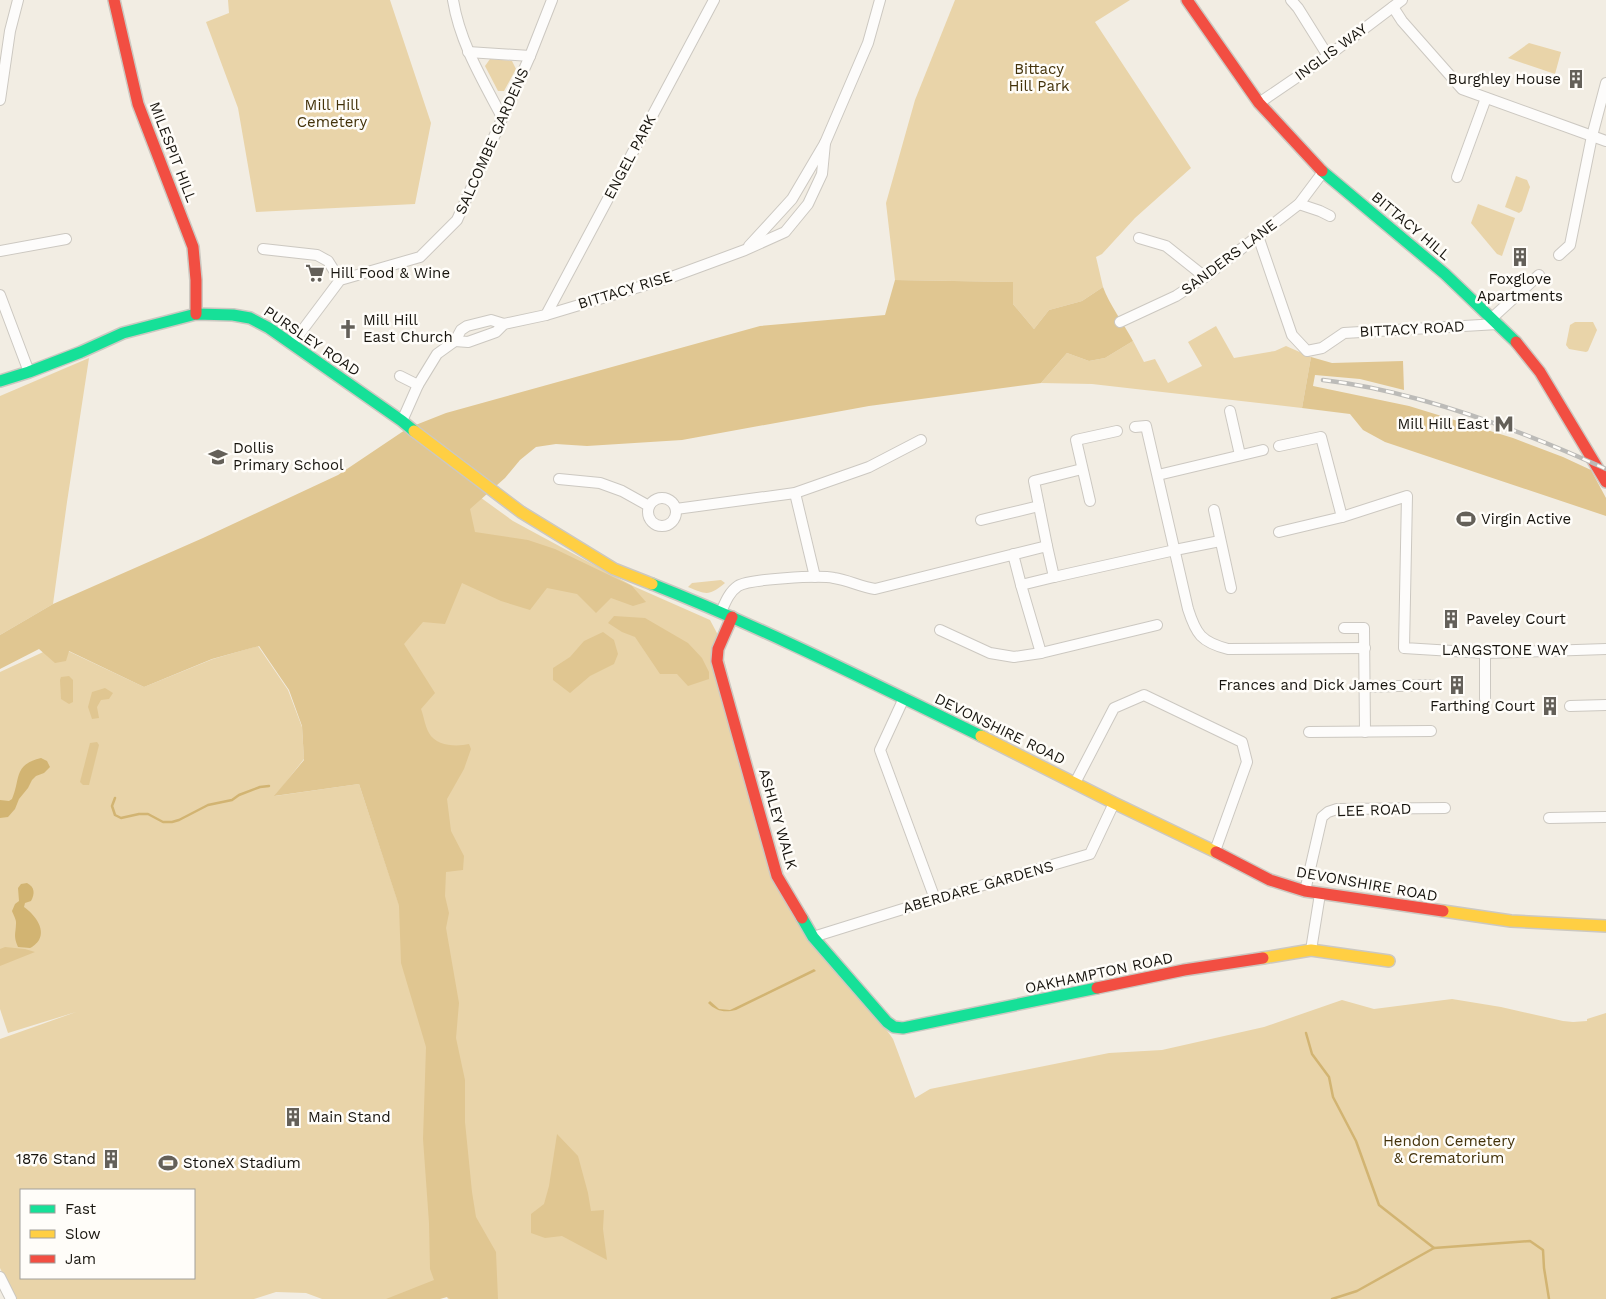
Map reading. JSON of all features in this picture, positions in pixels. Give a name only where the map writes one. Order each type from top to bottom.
[{"type":"street","points":[[0,100],[5,30],[18,0]]},
{"type":"street","name":"MILESPIT HILL","points":[[114,0],[138,104],[193,247],[196,280],[196,314]]},
{"type":"street","points":[[453,0],[456,19],[468,52],[502,117]]},
{"type":"street","name":"SALCOMBE GARDENS","points":[[340,280],[420,257],[457,220],[530,56],[552,0]]},
{"type":"street","name":"ENGEL PARK","points":[[546,314],[714,0]]},
{"type":"street","name":"BITTACY RISE","points":[[745,250],[792,198],[825,143],[868,43],[880,0]]},
{"type":"street","name":"BITTACY HILL","points":[[1187,0],[1259,103],[1323,172],[1446,274],[1515,342],[1540,372],[1606,482]]},
{"type":"street","points":[[1291,0],[1328,56]]},
{"type":"street","name":"INGLIS WAY","points":[[1259,103],[1328,56],[1402,0]]},
{"type":"street","points":[[1393,7],[1402,21],[1462,90],[1606,141]]},
{"type":"street","points":[[468,52],[530,56]]},
{"type":"street","points":[[1559,255],[1570,245],[1592,136],[1606,82]]},
{"type":"street","points":[[1457,177],[1486,98]]},
{"type":"street","name":"BITTACY RISE","points":[[402,421],[418,385],[437,354],[455,341],[461,330],[467,326],[491,320],[504,324],[546,314],[669,278],[745,250],[785,232],[808,204],[822,174],[825,143]]},
{"type":"street","name":"SANDERS LANE","points":[[1120,322],[1176,296],[1205,277],[1299,204],[1323,172]]},
{"type":"street","points":[[1299,204],[1320,210],[1330,216]]},
{"type":"street","name":"BITTACY ROAD","points":[[1258,236],[1292,335],[1307,351],[1322,348],[1344,333],[1495,321]]},
{"type":"street","points":[[1139,238],[1166,246],[1205,277]]},
{"type":"street","points":[[0,251],[66,239]]},
{"type":"street","points":[[262,249],[317,255],[328,261],[340,280],[292,344]]},
{"type":"street","points":[[1495,321],[1539,275]]},
{"type":"street","points":[[0,295],[29,372]]},
{"type":"street","name":"PURSLEY ROAD","points":[[0,381],[81,352],[123,333],[196,314],[233,315],[250,318],[269,328],[402,421],[423,439]]},
{"type":"street","name":"BITTACY RISE","points":[[455,341],[468,342],[475,340],[496,332],[504,324]]},
{"type":"street","points":[[400,376],[418,385]]},
{"type":"street","points":[[1230,411],[1240,455]]},
{"type":"street","points":[[1136,427],[1146,426],[1193,623],[1200,635],[1212,645],[1228,648],[1365,648]]},
{"type":"street","points":[[1090,501],[1076,440],[1117,431]]},
{"type":"street","points":[[1279,446],[1320,437],[1342,517],[1279,532]]},
{"type":"street","name":"DEVONSHIRE ROAD","points":[[423,439],[521,512],[614,569],[760,629],[1215,851],[1270,880],[1320,894],[1511,921],[1606,926]]},
{"type":"street","points":[[676,509],[795,494],[869,466],[921,440]]},
{"type":"street","points":[[1158,475],[1263,450]]},
{"type":"street","points":[[1054,577],[1034,482],[1082,469]]},
{"type":"street","points":[[559,480],[600,482],[622,491],[649,506]]},
{"type":"street","points":[[795,494],[815,577]]},
{"type":"street","name":"LANGSTONE WAY","points":[[1342,517],[1407,496],[1404,648],[1485,653],[1606,649]]},
{"type":"street","points":[[664,498],[669,500],[676,509],[675,517],[665,525],[660,525],[653,522],[650,518],[648,513],[649,506],[656,499],[664,498]]},
{"type":"street","points":[[981,520],[1039,506]]},
{"type":"street","points":[[1214,510],[1231,588]]},
{"type":"street","points":[[1021,585],[1220,541]]},
{"type":"street","points":[[727,614],[727,598],[740,585],[749,582],[815,577],[835,578],[863,588],[875,589],[1047,546]]},
{"type":"street","points":[[1013,554],[1041,652]]},
{"type":"street","name":"ASHLEY WALK","points":[[727,614],[718,649],[717,661],[778,876],[813,938],[887,1022],[894,1027]]},
{"type":"street","points":[[940,630],[990,653],[1014,657],[1157,625]]},
{"type":"street","points":[[1344,628],[1364,628],[1365,732]]},
{"type":"street","points":[[1485,653],[1486,699]]},
{"type":"street","points":[[1364,687],[1432,685]]},
{"type":"street","points":[[1075,783],[1114,708],[1144,695],[1242,742],[1247,762],[1215,851]]},
{"type":"street","points":[[904,698],[880,750],[935,899]]},
{"type":"street","points":[[1570,706],[1606,705]]},
{"type":"street","points":[[1309,732],[1431,731]]},
{"type":"street","name":"ABERDARE GARDENS","points":[[813,938],[935,899],[1090,854],[1114,803]]},
{"type":"street","name":"LEE ROAD","points":[[1305,891],[1322,817],[1328,812],[1337,809],[1445,808]]},
{"type":"street","points":[[1549,818],[1606,817]]},
{"type":"street","points":[[1311,950],[1320,894]]},
{"type":"street","name":"OAKHAMPTON ROAD","points":[[894,1027],[903,1028],[1184,970],[1311,950],[1389,961]]},
{"type":"street","points":[[0,1276],[11,1299]]},
{"type":"green space","name":"Mill Hill Cemetery","points":[[228,0],[390,0],[431,123],[415,204],[256,212],[238,108],[206,22],[229,13]]},
{"type":"green space","name":"Bittacy Hill Park","points":[[955,0],[1130,0],[1095,22],[1191,168],[1135,218],[1102,254],[1096,257],[1103,287],[1082,301],[1049,310],[1034,329],[1013,304],[1012,282],[895,280],[886,203],[915,100]]},
{"type":"green space","points":[[1529,43],[1561,52],[1555,74],[1508,58]]},
{"type":"green space","points":[[490,59],[512,61],[516,69],[504,91],[498,91],[485,66]]},
{"type":"green space","points":[[1516,176],[1527,180],[1530,187],[1522,211],[1519,213],[1505,207]]},
{"type":"green space","points":[[1478,204],[1515,218],[1502,256],[1497,254],[1471,223]]},
{"type":"green space","points":[[1575,322],[1593,322],[1597,330],[1586,352],[1569,349],[1566,345],[1570,325]]},
{"type":"green space","points":[[1216,326],[1234,358],[1275,351],[1286,346],[1311,357],[1302,408],[1092,384],[1041,383],[1067,353],[1089,361],[1105,358],[1133,341],[1144,362],[1155,359],[1168,383],[1202,366],[1188,342]]},
{"type":"green space","points":[[89,358],[53,604],[0,635],[0,396]]},
{"type":"green space","name":"Hendon Cemetery & Crematorium","points":[[473,492],[513,521],[633,586],[710,620],[718,635],[777,875],[893,1039],[915,1098],[930,1089],[1109,1053],[1162,1050],[1264,1027],[1342,1000],[1374,1009],[1452,999],[1573,1022],[1587,1021],[1587,1019],[1606,1013],[1606,1299],[448,1299],[447,1297],[419,1299],[322,1299],[306,1293],[276,1292],[254,1299],[15,1299],[0,1268],[0,1039],[76,1012],[8,1033],[0,1009],[0,672],[54,647],[68,651],[144,687],[213,659],[258,646],[288,690],[302,727],[304,759],[275,796],[359,784],[399,905],[433,899],[397,632],[460,508]]},
{"type":"green space","points":[[721,580],[725,583],[708,593],[688,587],[692,583]]},
{"type":"shaded area","points":[[895,280],[1013,282],[1013,304],[1034,329],[1049,310],[1082,301],[1103,287],[1133,341],[1105,358],[1089,361],[1067,353],[1041,383],[869,406],[682,440],[587,446],[556,444],[536,447],[470,509],[475,532],[528,540],[555,549],[632,586],[646,602],[633,606],[611,598],[596,613],[577,594],[547,588],[530,610],[501,601],[462,583],[445,624],[423,622],[404,644],[435,693],[421,709],[429,733],[436,741],[441,743],[452,745],[469,744],[471,749],[464,769],[447,799],[451,831],[464,856],[463,870],[446,872],[445,896],[449,913],[446,928],[459,1003],[456,1038],[465,1080],[465,1122],[472,1192],[476,1217],[496,1252],[498,1299],[450,1299],[447,1297],[440,1299],[386,1299],[434,1280],[430,1269],[423,1139],[426,1047],[401,963],[399,906],[359,784],[274,796],[304,760],[302,726],[289,690],[259,646],[212,659],[144,687],[69,651],[66,661],[55,663],[39,649],[0,669],[0,635],[53,604],[203,538],[338,475],[408,428],[446,413],[760,326],[885,315]]},
{"type":"shaded area","points":[[1311,357],[1332,363],[1403,361],[1404,390],[1360,379],[1315,375],[1313,386],[1409,406],[1513,438],[1563,457],[1591,470],[1606,498],[1606,516],[1385,442],[1363,430],[1350,414],[1302,408]]},
{"type":"shaded area","points":[[614,616],[645,618],[688,643],[702,658],[709,672],[709,679],[688,686],[677,674],[660,674],[635,637],[622,632],[608,623]]},
{"type":"shaded area","points":[[603,632],[614,640],[618,654],[614,664],[590,676],[570,693],[553,680],[553,668],[570,657],[584,641]]},
{"type":"shaded area","points":[[69,676],[73,680],[73,702],[69,704],[61,699],[60,680],[61,677]]},
{"type":"shaded area","points":[[105,688],[113,693],[109,699],[101,700],[97,707],[99,718],[92,719],[88,707],[92,692]]},
{"type":"shaded area","points":[[97,742],[99,745],[89,785],[83,785],[80,782],[90,743]]},
{"type":"shaded area","points":[[41,758],[47,761],[50,767],[32,780],[19,799],[15,809],[8,817],[0,818],[0,800],[9,801],[12,799],[19,773],[26,764]]},
{"type":"shaded area","points":[[27,883],[32,887],[34,893],[31,901],[25,903],[24,907],[35,917],[41,931],[39,940],[30,948],[18,947],[15,937],[16,921],[12,911],[15,904],[19,901],[18,888],[21,884]]},
{"type":"shaded area","points":[[5,947],[35,952],[0,966],[0,949]]},
{"type":"shaded area","points":[[814,969],[816,971],[736,1010],[720,1011],[708,1003],[710,1001],[719,1009],[730,1010]]},
{"type":"shaded area","points":[[557,1134],[578,1156],[591,1211],[604,1210],[603,1229],[607,1260],[562,1236],[545,1238],[531,1233],[531,1214],[544,1204],[549,1186]]},
{"type":"waterway","points":[[115,798],[112,806],[115,815],[121,818],[148,814],[163,822],[172,822],[208,805],[232,800],[239,795],[260,787],[269,786]]},
{"type":"waterway","points":[[1306,1033],[1312,1054],[1329,1077],[1333,1097],[1356,1141],[1379,1205],[1434,1248]]},
{"type":"waterway","points":[[1332,1299],[1357,1291],[1434,1248],[1530,1241],[1543,1250],[1549,1299]]},
{"type":"railway","points":[[1323,380],[1395,393],[1468,414],[1539,440],[1606,469]]},
{"type":"traffic: fast","points":[[1322,171],[1445,274],[1516,342]]},
{"type":"traffic: fast","points":[[0,381],[81,352],[123,333],[196,314],[233,315],[250,318],[269,328],[414,431]]},
{"type":"traffic: fast","points":[[652,584],[777,637],[981,736]]},
{"type":"traffic: fast","points":[[802,918],[813,937],[887,1022],[894,1027],[903,1028],[1097,988]]},
{"type":"traffic: slow","points":[[414,431],[521,512],[614,569],[652,584]]},
{"type":"traffic: slow","points":[[981,736],[1216,852]]},
{"type":"traffic: slow","points":[[1443,911],[1511,921],[1606,926]]},
{"type":"traffic: slow","points":[[1263,958],[1311,950],[1389,961]]},
{"type":"traffic: jam","points":[[114,0],[138,104],[193,247],[196,280],[196,314]]},
{"type":"traffic: jam","points":[[1187,0],[1259,103],[1322,171]]},
{"type":"traffic: jam","points":[[1516,342],[1540,372],[1606,482]]},
{"type":"traffic: jam","points":[[732,617],[718,649],[717,661],[777,876],[802,918]]},
{"type":"traffic: jam","points":[[1216,852],[1270,880],[1305,891],[1443,911]]},
{"type":"traffic: jam","points":[[1097,988],[1184,970],[1263,958]]},
{"type":"place","name":"Burghley House","points":[[1576,79]]},
{"type":"place","name":"Foxglove Apartments","points":[[1520,257]]},
{"type":"place","name":"Hill Food & Wine","points":[[315,273]]},
{"type":"place","name":"Mill Hill East Church","points":[[348,329]]},
{"type":"place","name":"Mill Hill East","points":[[1504,424]]},
{"type":"place","name":"Dollis Primary School","points":[[218,457]]},
{"type":"place","name":"Virgin Active","points":[[1466,519]]},
{"type":"place","name":"Paveley Court","points":[[1451,619]]},
{"type":"place","name":"Frances and Dick James Court","points":[[1457,685]]},
{"type":"place","name":"Farthing Court","points":[[1550,706]]},
{"type":"place","name":"Main Stand","points":[[293,1117]]},
{"type":"place","name":"1876 Stand","points":[[111,1159]]},
{"type":"place","name":"StoneX Stadium","points":[[168,1163]]}]
